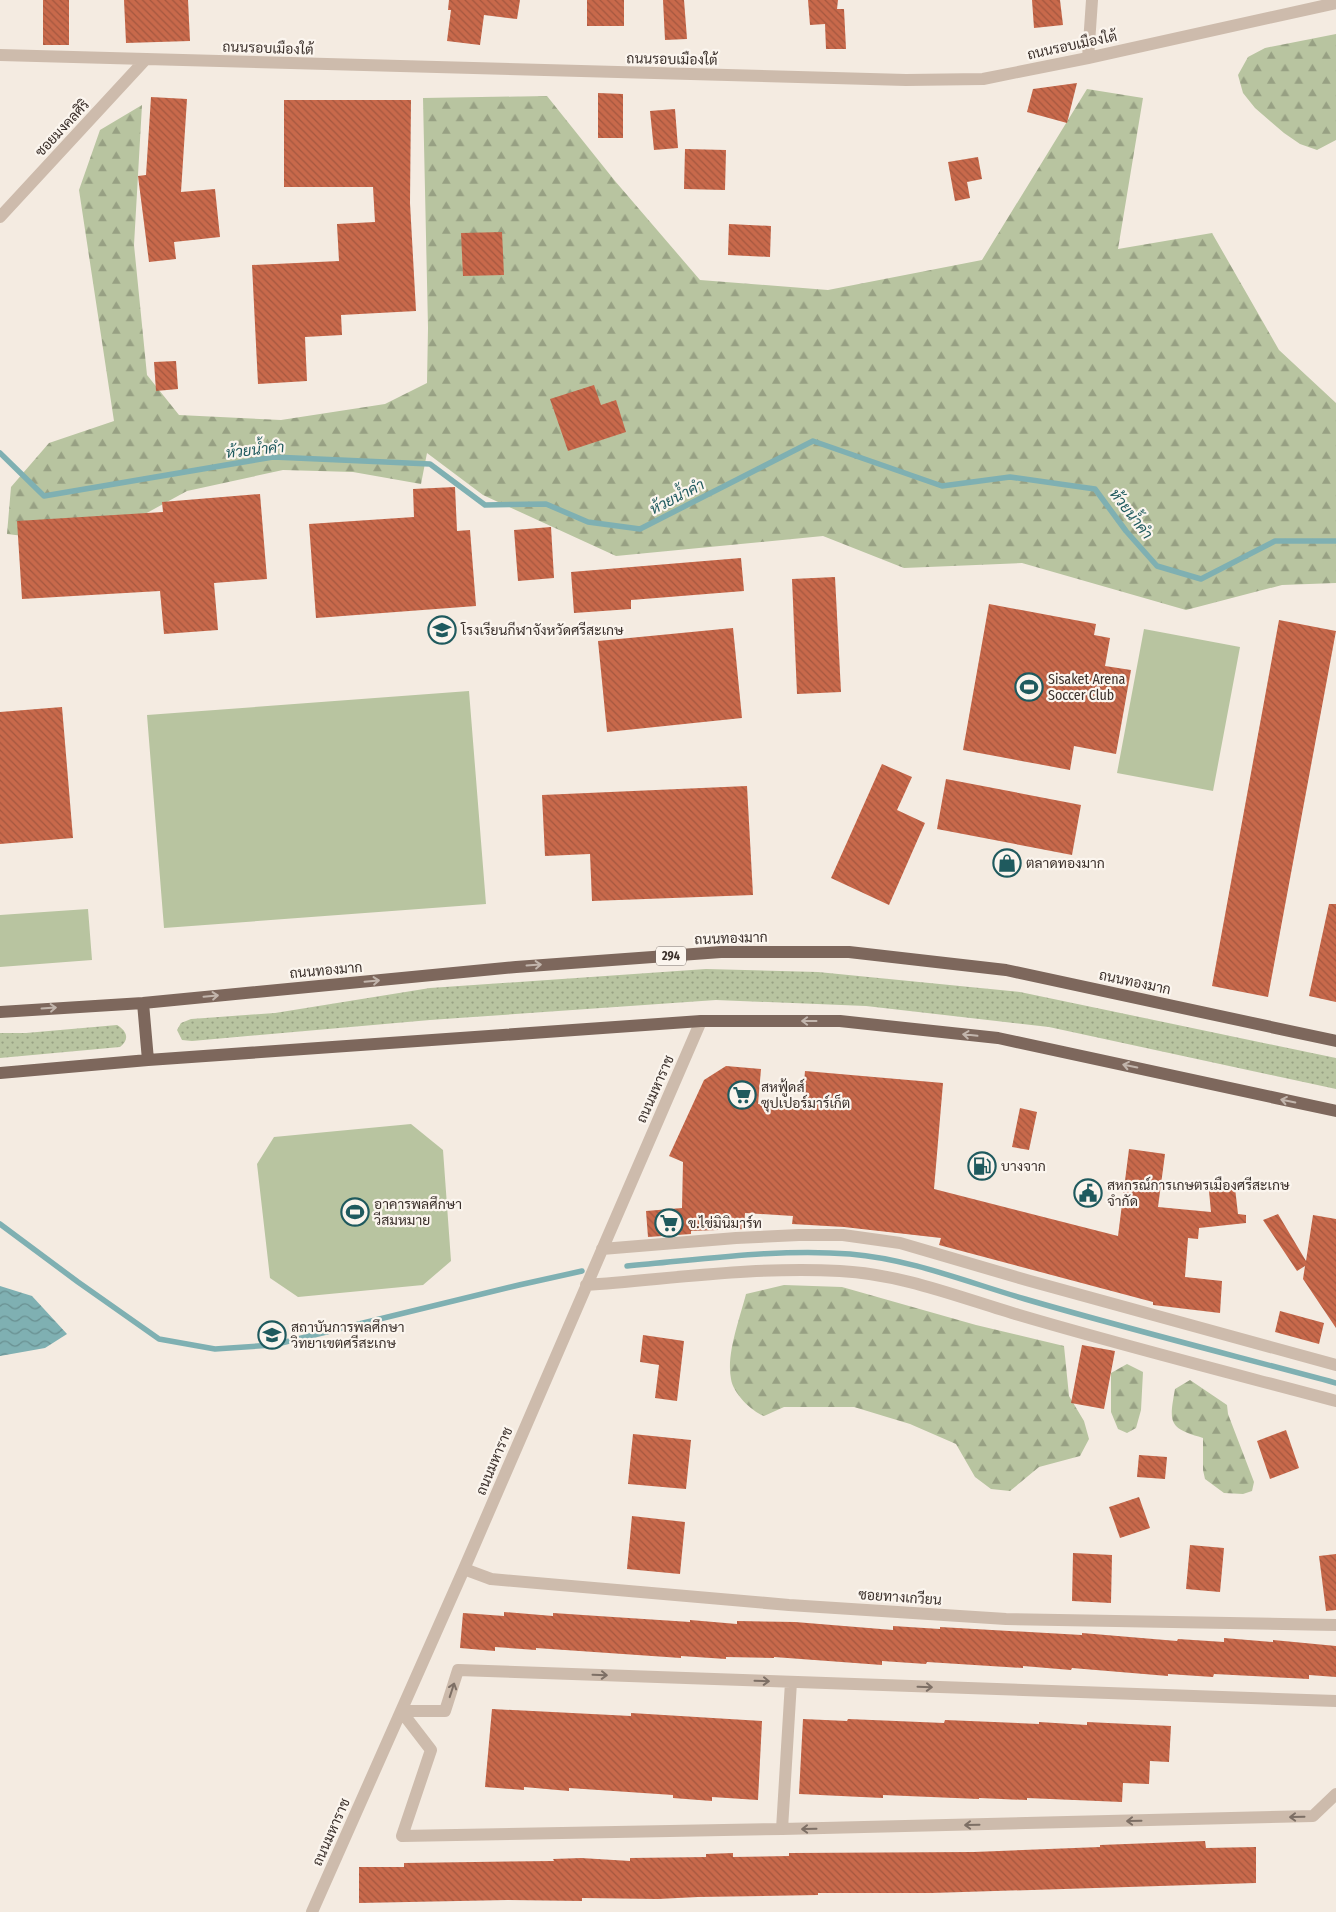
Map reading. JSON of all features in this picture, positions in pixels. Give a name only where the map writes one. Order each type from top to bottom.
[{"type":"main road","name":"ถนนทองมาก","points":[[0,1012],[143,1003],[516,967],[721,952],[849,952],[1006,970],[1336,1041]]},
{"type":"main road","points":[[143,1003],[148,1060]]},
{"type":"main road","points":[[0,1073],[148,1060],[701,1021],[840,1021],[998,1038],[1336,1111]]},
{"type":"street","points":[[1088,58],[1092,0]]},
{"type":"street","name":"ถนนรอบเมืองใต้","points":[[0,55],[906,80],[983,78],[1088,58],[1336,3]]},
{"type":"street","name":"ซอยมงคลศิริ","points":[[0,217],[146,59]]},
{"type":"street","name":"ถนนมหาราช","points":[[312,1912],[464,1569],[701,1021]]},
{"type":"street","points":[[602,1249],[799,1234],[844,1235],[900,1242],[1030,1281],[1336,1365]]},
{"type":"street","points":[[586,1286],[738,1273],[800,1270],[841,1271],[893,1277],[1020,1316],[1336,1401]]},
{"type":"street","name":"ซอยทางเกวียน","points":[[464,1569],[491,1579],[789,1605],[957,1616],[1006,1619],[1336,1625]]},
{"type":"street","points":[[401,1711],[445,1711],[458,1670],[1336,1701]]},
{"type":"street","points":[[782,1829],[790,1682]]},
{"type":"street","points":[[401,1711],[431,1750],[402,1836],[1313,1816],[1336,1794]]},
{"type":"green space","points":[[1336,34],[1336,140],[1317,150],[1300,144],[1255,108],[1243,93],[1238,75],[1248,57],[1265,48]]},
{"type":"green space","points":[[1087,89],[1143,98],[1118,249],[1212,233],[1279,350],[1336,403],[1336,583],[1282,585],[1186,610],[1022,563],[904,568],[823,536],[616,556],[483,495],[427,453],[421,484],[353,472],[283,470],[187,491],[90,544],[7,534],[11,487],[49,443],[114,421],[79,190],[100,130],[142,105],[134,245],[147,375],[179,415],[281,420],[385,404],[427,383],[428,328],[423,98],[547,96],[615,181],[700,280],[828,290],[982,260]]},
{"type":"green space","points":[[1144,629],[1240,647],[1213,791],[1117,773]]},
{"type":"green space","points":[[469,691],[486,904],[164,928],[147,715]]},
{"type":"green space","points":[[88,909],[92,960],[0,967],[0,915]]},
{"type":"green space","points":[[706,969],[818,972],[1020,992],[1336,1058],[1336,1089],[1049,1027],[866,1006],[716,1000],[430,1020],[192,1041],[182,1040],[177,1030],[181,1023],[191,1019],[275,1013],[430,988]]},
{"type":"green space","points":[[117,1025],[126,1035],[125,1041],[120,1047],[0,1058],[0,1033],[26,1033]]},
{"type":"green space","name":"อาคารพลศึกษา วีสมหมาย","points":[[411,1124],[443,1150],[451,1261],[423,1285],[298,1297],[270,1278],[257,1164],[274,1137]]},
{"type":"green space","points":[[784,1285],[842,1287],[976,1325],[1064,1346],[1069,1396],[1084,1421],[1089,1439],[1080,1456],[1039,1467],[1010,1491],[991,1489],[975,1477],[956,1444],[910,1424],[854,1407],[784,1407],[764,1416],[759,1414],[743,1401],[732,1384],[730,1359],[732,1347],[746,1294]]},
{"type":"green space","points":[[1127,1364],[1143,1372],[1141,1410],[1136,1428],[1127,1433],[1118,1429],[1111,1412],[1111,1373]]},
{"type":"green space","points":[[1190,1380],[1227,1405],[1228,1414],[1254,1482],[1252,1491],[1243,1494],[1224,1493],[1205,1479],[1203,1470],[1203,1438],[1177,1427],[1172,1417],[1175,1389]]},
{"type":"water","points":[[0,1286],[32,1296],[67,1334],[45,1348],[0,1356]]},
{"type":"building","points":[[43,0],[69,0],[69,45],[43,45]]},
{"type":"building","points":[[124,0],[188,0],[190,41],[126,43]]},
{"type":"building","points":[[449,0],[520,0],[517,19],[484,15],[480,45],[447,41],[451,10],[448,10]]},
{"type":"building","points":[[587,0],[624,0],[624,26],[587,26]]},
{"type":"building","points":[[663,0],[684,0],[687,39],[665,40]]},
{"type":"building","points":[[808,0],[838,0],[837,9],[844,9],[846,49],[826,49],[825,24],[810,25]]},
{"type":"building","points":[[1032,0],[1060,0],[1063,25],[1034,28]]},
{"type":"building","points":[[1077,83],[1067,123],[1027,112],[1033,89]]},
{"type":"building","points":[[598,93],[623,94],[623,138],[598,138]]},
{"type":"building","points":[[151,97],[187,99],[181,192],[215,189],[220,237],[174,242],[176,259],[149,262],[138,176],[146,175]]},
{"type":"building","points":[[284,100],[411,100],[410,203],[416,311],[341,315],[342,335],[305,337],[307,381],[258,384],[252,265],[339,261],[337,224],[375,222],[373,187],[284,187]]},
{"type":"building","points":[[675,109],[678,148],[654,150],[650,111]]},
{"type":"building","points":[[685,149],[726,150],[725,190],[684,189]]},
{"type":"building","points":[[978,157],[982,179],[967,182],[970,198],[955,201],[948,162]]},
{"type":"building","points":[[729,224],[771,226],[770,257],[728,255]]},
{"type":"building","points":[[502,232],[504,275],[463,276],[461,233]]},
{"type":"building","points":[[176,361],[178,389],[156,391],[154,362]]},
{"type":"building","points":[[594,385],[601,405],[616,400],[626,432],[568,451],[550,399]]},
{"type":"building","points":[[455,487],[457,531],[470,530],[476,606],[316,618],[309,524],[414,517],[413,489]]},
{"type":"building","points":[[260,494],[267,579],[214,583],[218,630],[164,634],[160,591],[22,599],[17,521],[163,512],[162,502]]},
{"type":"building","points":[[551,527],[554,578],[518,581],[514,530]]},
{"type":"building","points":[[741,558],[744,591],[631,600],[631,609],[574,613],[571,572]]},
{"type":"building","points":[[835,577],[841,692],[797,694],[792,579]]},
{"type":"building","name":"Sisaket Arena Soccer Club","points":[[989,604],[1096,624],[1094,635],[1110,638],[1105,666],[1131,670],[1116,754],[1074,746],[1070,770],[963,750]]},
{"type":"building","points":[[1279,620],[1336,631],[1268,997],[1212,986]]},
{"type":"building","points":[[733,628],[742,718],[607,732],[598,641]]},
{"type":"building","points":[[62,707],[73,838],[0,844],[0,712]]},
{"type":"building","points":[[882,764],[912,777],[897,810],[925,823],[889,905],[831,878]]},
{"type":"building","points":[[946,779],[1081,805],[1072,855],[937,829]]},
{"type":"building","points":[[747,786],[753,895],[592,901],[590,854],[545,856],[542,795]]},
{"type":"building","points":[[1329,904],[1336,904],[1336,1002],[1309,996]]},
{"type":"building","points":[[726,1066],[761,1069],[758,1104],[802,1107],[805,1071],[943,1083],[934,1189],[1118,1236],[1129,1149],[1165,1154],[1158,1207],[1211,1212],[1209,1191],[1235,1188],[1238,1214],[1246,1215],[1246,1223],[1199,1228],[1198,1239],[1188,1238],[1185,1277],[1222,1281],[1220,1313],[1153,1305],[1153,1302],[939,1245],[941,1238],[844,1227],[792,1224],[793,1216],[745,1213],[744,1229],[691,1231],[691,1234],[648,1237],[646,1211],[682,1208],[683,1162],[669,1156],[704,1080]]},
{"type":"building","points":[[1020,1108],[1037,1112],[1029,1150],[1012,1147]]},
{"type":"building","points":[[1278,1214],[1306,1261],[1313,1215],[1336,1219],[1336,1328],[1303,1279],[1305,1266],[1297,1271],[1263,1220]]},
{"type":"building","points":[[1280,1311],[1324,1323],[1319,1344],[1275,1332]]},
{"type":"building","points":[[643,1335],[684,1341],[677,1401],[655,1398],[659,1365],[640,1362]]},
{"type":"building","points":[[1082,1345],[1115,1351],[1104,1409],[1071,1403]]},
{"type":"building","points":[[1286,1430],[1299,1468],[1270,1479],[1257,1441]]},
{"type":"building","points":[[633,1434],[691,1440],[686,1489],[628,1484]]},
{"type":"building","points":[[1139,1455],[1167,1457],[1165,1479],[1137,1477]]},
{"type":"building","points":[[1139,1497],[1150,1528],[1120,1538],[1109,1507]]},
{"type":"building","points":[[632,1516],[685,1522],[680,1574],[627,1569]]},
{"type":"building","points":[[1190,1545],[1224,1548],[1220,1592],[1186,1589]]},
{"type":"building","points":[[1073,1553],[1112,1555],[1111,1603],[1072,1601]]},
{"type":"building","points":[[1336,1554],[1336,1610],[1326,1611],[1319,1556]]},
{"type":"building","points":[[504,1612],[553,1616],[553,1613],[690,1622],[690,1620],[737,1624],[737,1621],[795,1622],[893,1630],[893,1626],[1082,1635],[1082,1633],[1177,1641],[1178,1639],[1224,1642],[1224,1638],[1273,1642],[1273,1640],[1336,1646],[1336,1677],[1309,1675],[1309,1679],[1214,1674],[1213,1677],[1168,1674],[1168,1676],[1072,1668],[1071,1670],[927,1662],[926,1664],[882,1661],[882,1665],[774,1657],[726,1657],[726,1659],[681,1656],[681,1658],[536,1648],[536,1650],[495,1647],[495,1651],[460,1648],[463,1613],[504,1616]]},
{"type":"building","points":[[492,1709],[631,1716],[631,1713],[762,1721],[758,1800],[712,1797],[712,1801],[673,1798],[673,1795],[569,1788],[569,1791],[524,1787],[524,1790],[485,1787]]},
{"type":"building","points":[[803,1719],[944,1723],[945,1720],[1087,1725],[1087,1722],[1171,1726],[1169,1762],[1150,1761],[1149,1784],[1123,1783],[1122,1802],[883,1795],[883,1798],[799,1794]]},
{"type":"building","points":[[1205,1841],[1206,1848],[1256,1847],[1256,1883],[932,1893],[818,1893],[818,1895],[658,1899],[582,1898],[582,1901],[508,1900],[359,1903],[359,1867],[404,1867],[404,1863],[554,1861],[553,1859],[581,1858],[630,1861],[630,1858],[706,1857],[706,1854],[733,1853],[733,1857],[789,1856],[789,1853],[974,1852]]},
{"type":"waterway","name":"ห้วยน้ำคำ","points":[[0,453],[44,496],[273,457],[430,464],[485,505],[546,504],[588,522],[640,529],[813,441],[942,486],[1010,477],[1095,489],[1126,531],[1157,566],[1201,579],[1275,541],[1336,541]]},
{"type":"waterway","points":[[0,1224],[159,1339],[215,1349],[273,1345],[582,1271]]},
{"type":"waterway","points":[[627,1266],[794,1252],[850,1254],[872,1257],[916,1266],[1064,1310],[1336,1383]]},
{"type":"place","name":"โรงเรียนกีฬาจังหวัดศรีสะเกษ","points":[[442,630]]},
{"type":"place","name":"Sisaket Arena Soccer Club","points":[[1029,687]]},
{"type":"place","name":"ตลาดทองมาก","points":[[1007,863]]},
{"type":"place","name":"สหฟู้ดส์ ซุปเปอร์มาร์เก็ต","points":[[742,1095]]},
{"type":"place","name":"บางจาก","points":[[982,1166]]},
{"type":"place","name":"สหกรณ์การเกษตรเมืองศรีสะเกษ จำกัด","points":[[1088,1193]]},
{"type":"place","name":"อาคารพลศึกษา วีสมหมาย","points":[[355,1212]]},
{"type":"place","name":"ข.ไข่มินิมาร์ท","points":[[669,1223]]},
{"type":"place","name":"สถาบันการพลศึกษา วิทยาเขตศรีสะเกษ","points":[[272,1335]]}]
